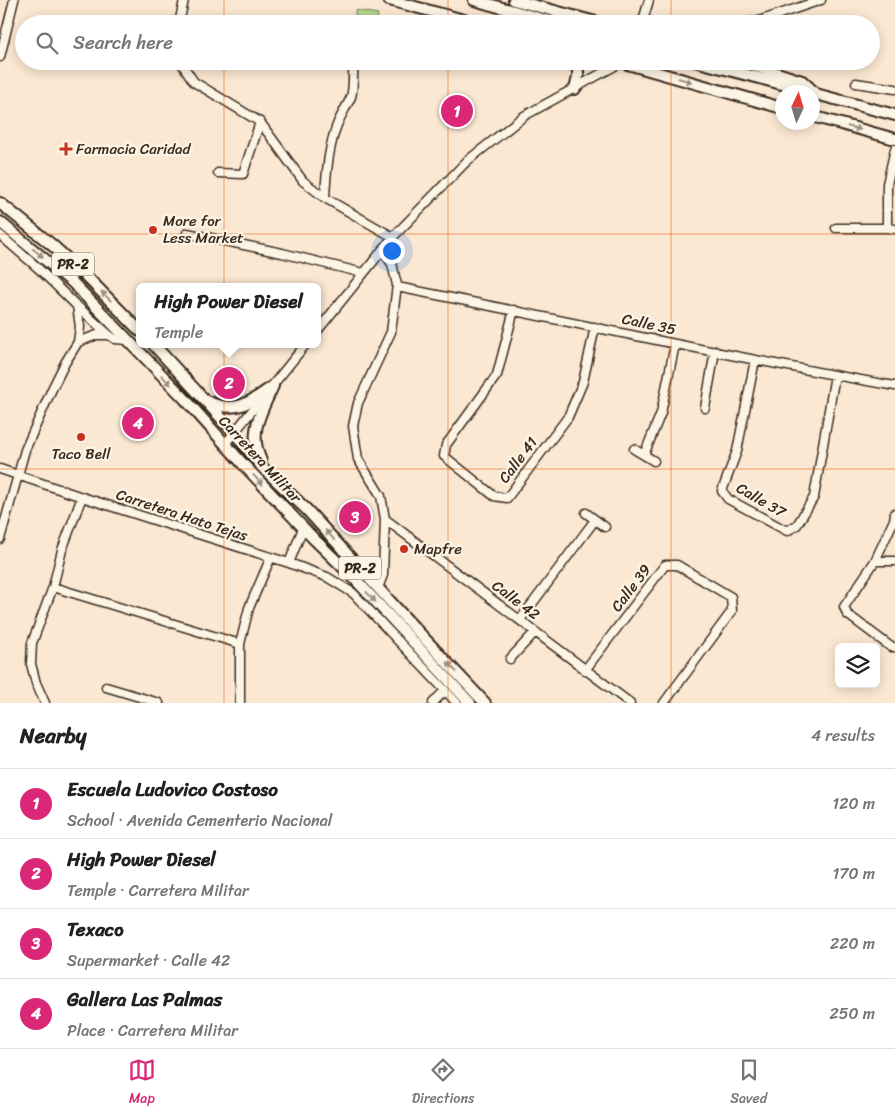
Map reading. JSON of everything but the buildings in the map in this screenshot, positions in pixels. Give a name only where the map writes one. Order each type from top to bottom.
[{"type":"main road","points":[[389,0],[445,15]]},
{"type":"main road","points":[[474,0],[528,15]]},
{"type":"main road","points":[[514,0],[570,15]]},
{"type":"main road","points":[[575,89],[578,70]]},
{"type":"main road","points":[[648,70],[775,106]]},
{"type":"main road","points":[[728,70],[784,85]]},
{"type":"main road","points":[[768,70],[802,81],[806,85]]},
{"type":"main road","points":[[820,95],[895,115]]},
{"type":"main road","points":[[820,118],[895,139]]},
{"type":"main road","name":"PR-2","points":[[0,203],[86,275],[136,327]]},
{"type":"main road","name":"Carretera Militar","points":[[0,222],[73,283],[185,399],[302,528],[354,578],[470,703]]},
{"type":"main road","name":"Carretera Militar","points":[[157,348],[235,433],[264,469],[307,510],[485,703]]},
{"type":"main road","points":[[205,400],[220,406],[234,407],[251,402],[273,386]]},
{"type":"main road","points":[[264,469],[257,452],[255,432],[258,418],[273,386]]},
{"type":"street","points":[[0,57],[14,0]]},
{"type":"street","points":[[181,15],[184,0]]},
{"type":"street","points":[[645,15],[649,0]]},
{"type":"street","points":[[777,15],[821,0]]},
{"type":"street","points":[[0,22],[8,25]]},
{"type":"street","points":[[186,70],[194,82],[260,122],[304,181],[324,198],[393,237]]},
{"type":"street","points":[[324,198],[325,181],[333,139],[337,125],[352,92],[353,70]]},
{"type":"street","points":[[321,326],[393,237],[467,161],[524,116],[607,70]]},
{"type":"street","points":[[856,83],[895,89]]},
{"type":"street","points":[[218,173],[243,174],[260,122]]},
{"type":"street","points":[[836,228],[891,229],[887,184],[895,149]]},
{"type":"street","points":[[188,233],[363,273]]},
{"type":"street","points":[[0,235],[115,339],[128,340]]},
{"type":"street","points":[[378,588],[383,575],[385,519],[381,496],[358,459],[353,426],[358,404],[391,332],[397,287],[392,264],[382,250]]},
{"type":"street","name":"Calle 35","points":[[397,287],[755,360],[895,386]]},
{"type":"street","points":[[0,539],[25,450],[52,389],[78,342],[80,327],[77,306]]},
{"type":"street","name":"Calle 41","points":[[514,310],[497,375],[446,445],[444,456],[494,496],[507,498],[568,417],[583,382],[595,327]]},
{"type":"street","points":[[78,342],[97,335],[109,334]]},
{"type":"street","points":[[644,455],[661,413],[675,344]]},
{"type":"street","points":[[225,444],[303,348]]},
{"type":"street","points":[[705,408],[715,351]]},
{"type":"street","name":"Calle 37","points":[[755,360],[737,451],[722,491],[728,499],[787,531],[797,525],[814,496],[835,375]]},
{"type":"street","points":[[634,449],[654,460]]},
{"type":"street","name":"Carretera Hato Tejas","points":[[0,468],[82,497],[327,576],[353,593],[457,703]]},
{"type":"street","points":[[45,703],[36,683],[31,664],[32,643],[53,587],[62,550],[82,497]]},
{"type":"street","points":[[895,513],[894,520],[875,561],[844,607],[847,614],[891,647],[895,647]]},
{"type":"street","points":[[586,514],[605,527]]},
{"type":"street","name":"Calle 42","points":[[385,519],[630,703]]},
{"type":"street","points":[[520,620],[595,520]]},
{"type":"street","points":[[289,563],[302,528]]},
{"type":"street","points":[[240,703],[240,644],[249,608],[271,557]]},
{"type":"street","points":[[875,561],[895,561]]},
{"type":"street","name":"Calle 39","points":[[585,670],[665,565],[677,565],[731,597],[732,612],[664,703]]},
{"type":"street","points":[[53,587],[240,644]]},
{"type":"street","points":[[510,659],[536,632]]},
{"type":"street","points":[[106,687],[159,703]]},
{"type":"street","points":[[433,703],[445,690]]},
{"type":"street","points":[[132,695],[136,703]]},
{"type":"green space","points":[[355,10],[378,14],[378,15],[355,15]]},
{"type":"place","name":"Escuela Ludovico Costoso","points":[[457,111]]},
{"type":"place","name":"Farmacia Caridad","points":[[66,149]]},
{"type":"place","name":"More for Less Market","points":[[153,230]]},
{"type":"place","name":"High Power Diesel","points":[[229,383]]},
{"type":"place","name":"Gallera Las Palmas","points":[[138,423]]},
{"type":"place","name":"Taco Bell","points":[[81,437]]},
{"type":"place","name":"Texaco","points":[[355,517]]},
{"type":"place","name":"Mapfre","points":[[404,549]]}]
